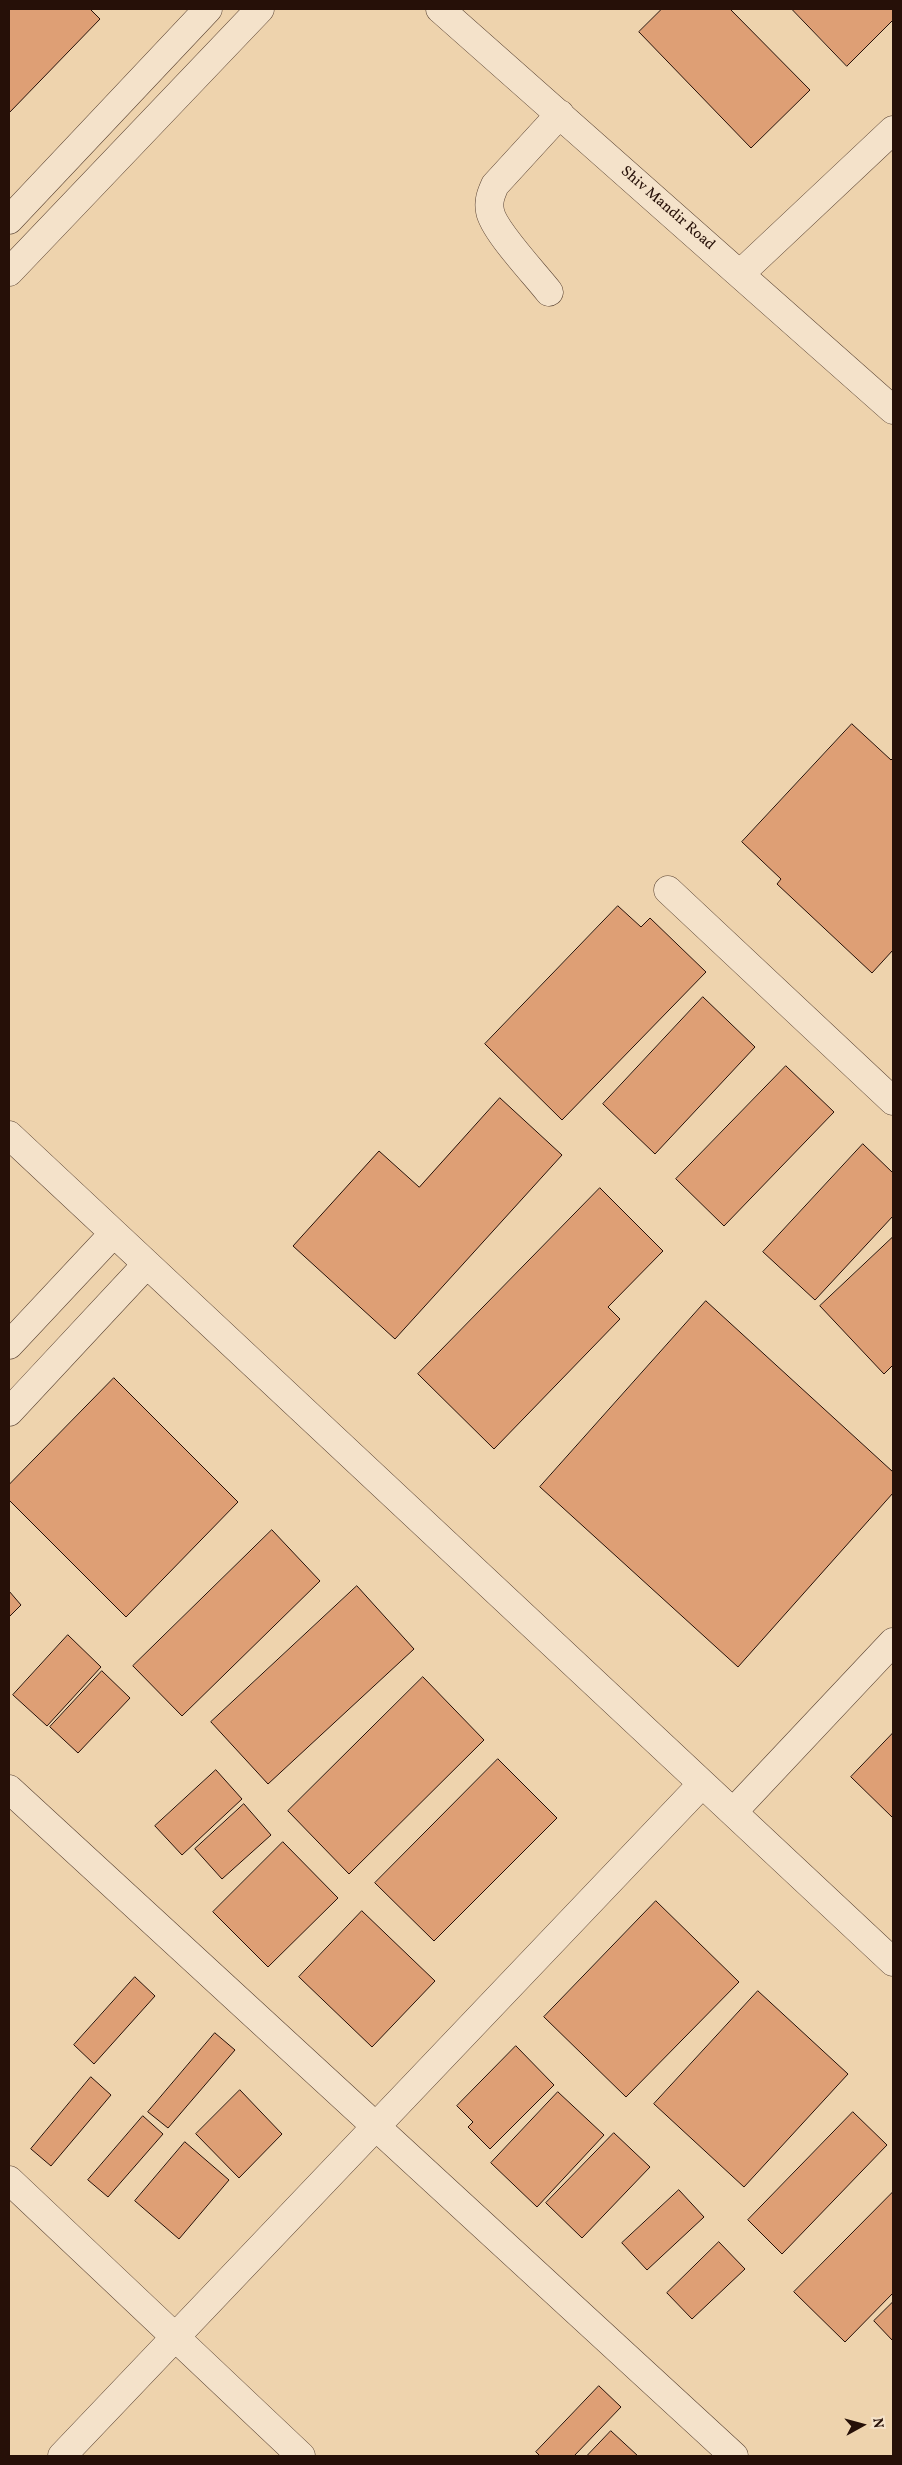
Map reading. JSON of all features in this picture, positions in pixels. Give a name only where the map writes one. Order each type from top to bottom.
[{"type":"street","points":[[9,220],[208,9]]},
{"type":"street","points":[[9,272],[260,9]]},
{"type":"street","name":"Shiv Mandir Road","points":[[440,9],[741,273],[893,410]]},
{"type":"street","points":[[549,292],[498,227],[490,212],[489,199],[495,185],[560,114]]},
{"type":"street","points":[[741,273],[893,130]]},
{"type":"street","points":[[668,890],[893,1101]]},
{"type":"street","points":[[9,1135],[893,1962]]},
{"type":"street","points":[[9,1345],[113,1234]]},
{"type":"street","points":[[9,1412],[146,1265]]},
{"type":"street","points":[[733,1812],[893,1642]]},
{"type":"street","points":[[62,2456],[702,1784]]},
{"type":"street","points":[[9,1789],[734,2456]]},
{"type":"street","points":[[9,2180],[301,2456]]},
{"type":"building","points":[[9,9],[90,9],[100,19],[9,113]]},
{"type":"building","points":[[662,9],[730,9],[810,90],[751,148],[639,32]]},
{"type":"building","points":[[792,9],[893,9],[893,20],[847,66]]},
{"type":"building","points":[[852,724],[891,760],[893,758],[893,950],[872,973],[777,884],[781,879],[742,842]]},
{"type":"building","points":[[618,906],[641,927],[650,918],[706,972],[562,1120],[485,1044]]},
{"type":"building","points":[[703,997],[755,1047],[655,1154],[603,1104]]},
{"type":"building","points":[[786,1066],[834,1112],[724,1226],[676,1179]]},
{"type":"building","points":[[500,1098],[562,1155],[395,1339],[293,1246],[379,1151],[419,1187]]},
{"type":"building","points":[[863,1144],[893,1173],[893,1216],[815,1300],[763,1252]]},
{"type":"building","points":[[600,1188],[663,1251],[608,1307],[620,1319],[494,1449],[418,1374]]},
{"type":"building","points":[[893,1237],[893,1365],[884,1374],[820,1306]]},
{"type":"building","points":[[706,1301],[893,1472],[893,1493],[738,1667],[540,1487]]},
{"type":"building","points":[[114,1378],[238,1502],[126,1617],[9,1500],[9,1485]]},
{"type":"building","points":[[272,1530],[320,1581],[182,1716],[133,1666]]},
{"type":"building","points":[[357,1586],[414,1649],[268,1784],[211,1722]]},
{"type":"building","points":[[9,1591],[21,1605],[9,1617]]},
{"type":"building","points":[[68,1635],[101,1667],[47,1726],[13,1695]]},
{"type":"building","points":[[102,1671],[130,1698],[78,1753],[50,1727]]},
{"type":"building","points":[[423,1677],[484,1740],[349,1874],[288,1811]]},
{"type":"building","points":[[893,1733],[893,1818],[851,1777]]},
{"type":"building","points":[[498,1759],[557,1818],[434,1941],[375,1883]]},
{"type":"building","points":[[216,1770],[242,1799],[182,1855],[155,1826]]},
{"type":"building","points":[[244,1804],[271,1835],[222,1879],[195,1849]]},
{"type":"building","points":[[283,1842],[338,1898],[268,1967],[213,1912]]},
{"type":"building","points":[[656,1901],[739,1982],[626,2097],[544,2017]]},
{"type":"building","points":[[362,1911],[435,1981],[372,2047],[299,1977]]},
{"type":"building","points":[[135,1977],[155,1996],[94,2064],[74,2045]]},
{"type":"building","points":[[758,1991],[848,2074],[744,2187],[654,2104]]},
{"type":"building","points":[[215,2033],[235,2050],[168,2128],[148,2112]]},
{"type":"building","points":[[516,2046],[554,2085],[490,2149],[468,2127],[473,2122],[457,2106]]},
{"type":"building","points":[[91,2077],[111,2095],[51,2166],[31,2149]]},
{"type":"building","points":[[240,2090],[282,2134],[239,2178],[196,2134]]},
{"type":"building","points":[[558,2092],[604,2135],[537,2207],[491,2163]]},
{"type":"building","points":[[853,2112],[887,2145],[782,2254],[748,2220]]},
{"type":"building","points":[[143,2116],[163,2134],[108,2197],[88,2180]]},
{"type":"building","points":[[614,2133],[650,2167],[582,2238],[546,2203]]},
{"type":"building","points":[[185,2142],[229,2180],[179,2239],[135,2201]]},
{"type":"building","points":[[679,2190],[704,2217],[647,2270],[622,2243]]},
{"type":"building","points":[[893,2192],[893,2293],[845,2342],[794,2292]]},
{"type":"building","points":[[719,2242],[745,2269],[692,2319],[667,2293]]},
{"type":"building","points":[[893,2302],[893,2341],[874,2321]]},
{"type":"building","points":[[599,2386],[621,2407],[574,2456],[540,2456],[536,2452]]},
{"type":"building","points":[[611,2431],[638,2456],[587,2456]]}]
